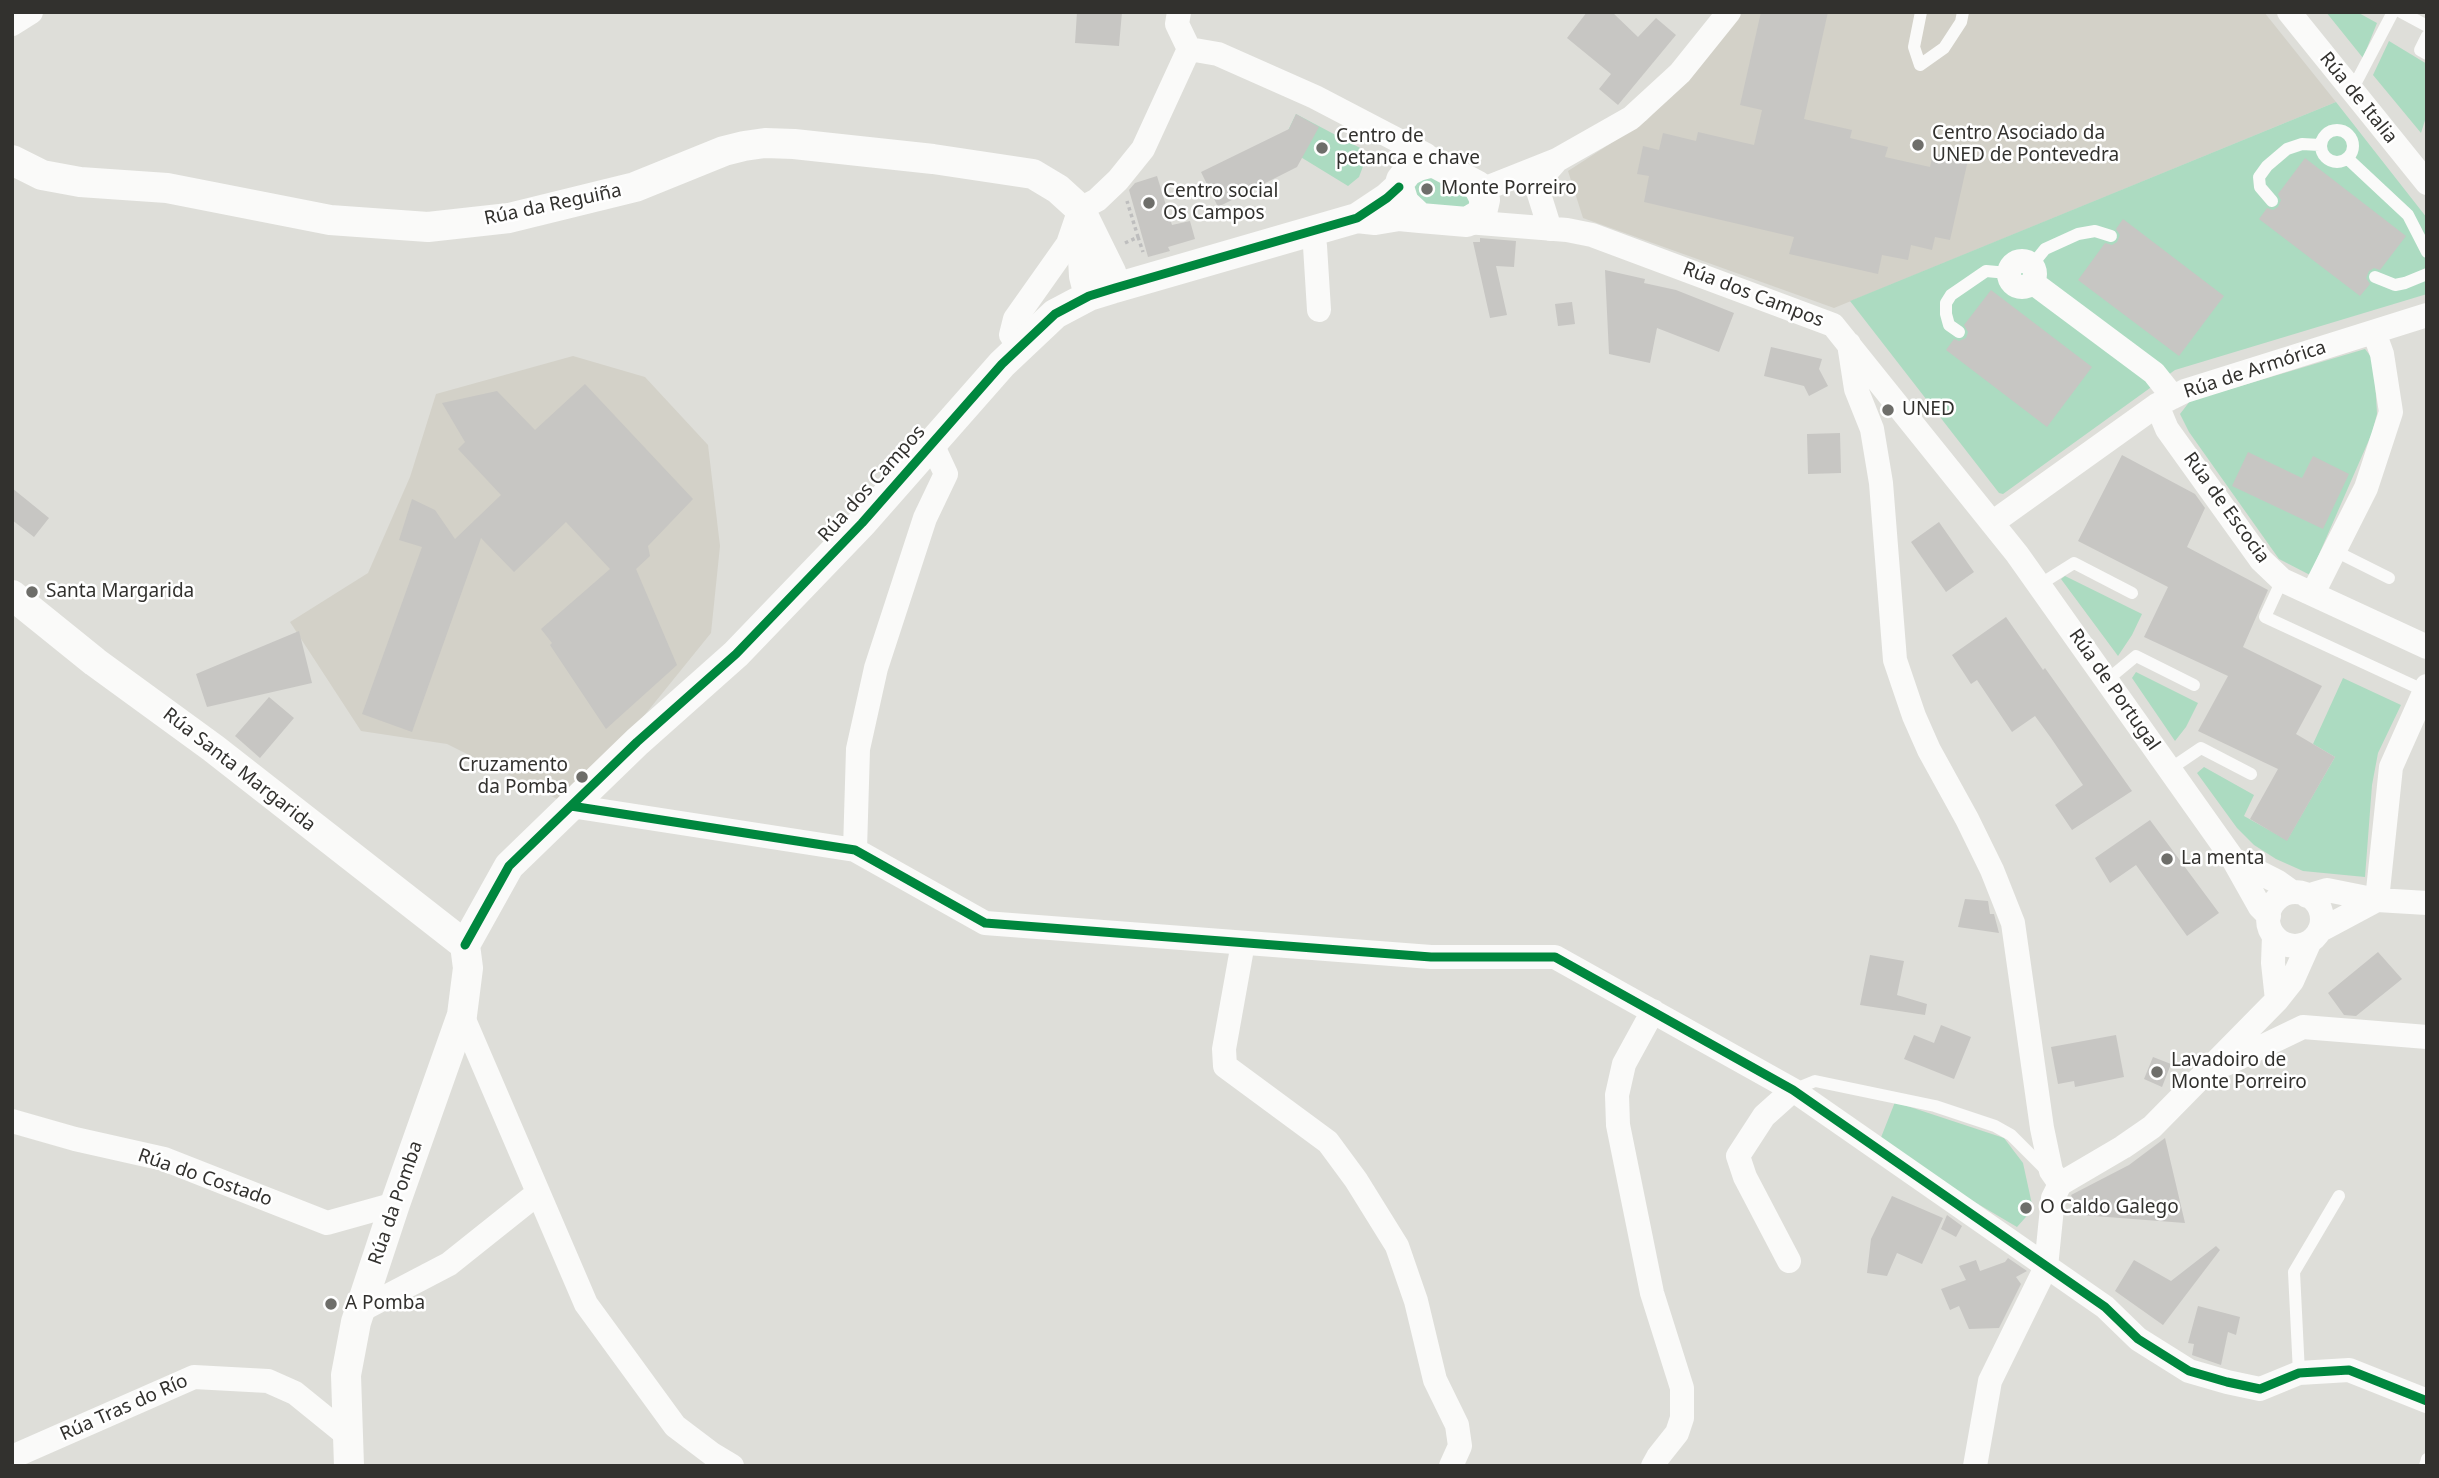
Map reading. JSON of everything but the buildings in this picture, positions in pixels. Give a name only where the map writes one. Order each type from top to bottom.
[{"type":"street","points":[[12,24],[31,12]]},
{"type":"street","points":[[1189,49],[1218,54],[1315,97],[1426,155],[1433,162],[1478,186],[1489,187],[1557,160],[1631,118],[1680,73],[1729,12]]},
{"type":"street","name":"Rúa de Italia","points":[[2289,12],[2427,183]]},
{"type":"street","points":[[1173,16],[1189,49]]},
{"type":"street","points":[[1020,346],[1011,335],[1015,320],[1068,244],[1080,209],[1097,200],[1111,187],[1143,149],[1189,49]]},
{"type":"street","name":"Rúa da Reguiña","points":[[12,160],[42,174],[80,182],[167,188],[330,220],[428,227],[509,218],[635,187],[724,151],[765,143],[794,144],[933,159],[1033,174],[1058,188],[1080,209]]},
{"type":"street","points":[[1550,229],[1539,194],[1542,177],[1557,160]]},
{"type":"street","points":[[1433,162],[1408,171],[1399,187],[1404,203],[1420,218],[1467,222],[1482,213],[1485,208],[1485,200],[1478,186]]},
{"type":"street","name":"Rúa dos Campos","points":[[465,945],[509,866],[637,742],[736,654],[862,523],[1020,346],[1055,314],[1102,292],[1357,218],[1399,187]]},
{"type":"street","points":[[1080,209],[1084,276],[1102,292]]},
{"type":"street","name":"Rúa dos Campos","points":[[1357,218],[1420,218]]},
{"type":"street","name":"Rúa dos Campos","points":[[1467,222],[1592,235],[1833,325],[1992,523]]},
{"type":"street","points":[[1312,231],[1319,310]]},
{"type":"street","name":"Rúa de Escocia","points":[[2024,273],[2154,373],[2165,401],[2167,429],[2260,560],[2282,580],[2427,647]]},
{"type":"street","name":"Rúa de Armórica","points":[[1992,523],[2165,401],[2185,391],[2427,315]]},
{"type":"street","points":[[2313,593],[2365,488],[2391,412],[2382,354],[2374,332]]},
{"type":"street","points":[[1849,343],[1856,389],[1872,429],[1881,483],[1895,660],[1929,750],[1968,819],[2013,923],[2042,1128],[2051,1171],[2060,1184]]},
{"type":"street","points":[[855,850],[858,749],[876,668],[925,518],[946,474],[932,444]]},
{"type":"street","name":"Rúa de Portugal","points":[[1992,523],[2233,859],[2272,926]]},
{"type":"street","name":"Rúa Santa Margarida","points":[[12,595],[95,662],[213,748],[465,945]]},
{"type":"street","points":[[2377,900],[2391,767],[2426,688]]},
{"type":"street","points":[[571,806],[855,850],[985,923],[1430,957],[1555,957],[1793,1090],[2105,1307],[2138,1339],[2189,1371],[2260,1389],[2299,1373],[2349,1370],[2427,1401]]},
{"type":"street","name":"Rúa de Portugal","points":[[2233,859],[2299,894]]},
{"type":"street","points":[[2277,1000],[2272,926],[2277,899],[2327,890],[2377,900],[2427,903]]},
{"type":"street","points":[[1975,1466],[1990,1381],[2046,1267],[2053,1198],[2060,1184],[2152,1127],[2277,1000],[2292,981],[2322,917],[2313,900],[2299,894]]},
{"type":"street","points":[[2272,926],[2284,944],[2297,946],[2377,900]]},
{"type":"street","points":[[1243,943],[1224,1049],[1225,1066],[1328,1142],[1356,1180],[1397,1246],[1416,1301],[1435,1380],[1457,1425],[1460,1446],[1451,1466]]},
{"type":"street","name":"Rúa da Pomba","points":[[349,1466],[346,1375],[361,1310],[395,1204],[462,1015],[468,968],[465,945]]},
{"type":"street","points":[[1653,1011],[1624,1064],[1617,1095],[1618,1125],[1652,1293],[1682,1388],[1682,1418],[1677,1433],[1653,1466]]},
{"type":"street","points":[[462,1015],[586,1304],[675,1426],[732,1466]]},
{"type":"street","points":[[2213,1063],[2226,1064],[2303,1027],[2427,1037]]},
{"type":"street","points":[[1790,1261],[1745,1177],[1738,1156],[1764,1116],[1793,1090]]},
{"type":"street","name":"Rúa do Costado","points":[[12,1121],[75,1139],[164,1159],[327,1223],[395,1204]]},
{"type":"street","points":[[361,1310],[449,1264],[538,1193]]},
{"type":"street","name":"Rúa Tras do Río","points":[[12,1457],[194,1377],[268,1381],[295,1393],[348,1436]]},
{"type":"lane","points":[[1920,12],[1914,47],[1920,65],[1944,48],[1961,22],[1963,12]]},
{"type":"lane","points":[[2352,90],[2393,12]]},
{"type":"lane","points":[[2401,12],[2427,26]]},
{"type":"lane","points":[[2427,36],[2420,50],[2427,54]]},
{"type":"lane","points":[[2339,130],[2344,132],[2353,144],[2347,158],[2337,162],[2324,155],[2320,145],[2325,135],[2339,130]]},
{"type":"lane","points":[[2272,201],[2260,187],[2259,177],[2267,166],[2287,149],[2302,144],[2320,145]]},
{"type":"lane","points":[[2347,158],[2408,215],[2427,252]]},
{"type":"lane","points":[[1959,332],[1949,325],[1945,314],[1946,303],[1951,295],[1986,271],[2024,273],[2045,248],[2078,234],[2095,231],[2111,236]]},
{"type":"lane","points":[[2375,277],[2395,285],[2427,274]]},
{"type":"lane","points":[[2335,551],[2389,578]]},
{"type":"lane","points":[[2039,585],[2074,564],[2132,593]]},
{"type":"lane","points":[[2282,580],[2265,617],[2426,688]]},
{"type":"lane","points":[[2106,680],[2136,656],[2194,685]]},
{"type":"lane","points":[[2170,769],[2201,748],[2251,774]]},
{"type":"lane","points":[[1793,1090],[1815,1081],[1935,1106],[1995,1126],[2011,1135],[2060,1184]]},
{"type":"lane","points":[[2299,1373],[2294,1272],[2339,1196]]},
{"type":"lane","points":[[2425,1466],[2427,1459]]},
{"type":"path","points":[[1124,189],[1146,262]]},
{"type":"path","points":[[1117,248],[1138,237]]},
{"type":"shaded area","name":"Centro Asociado da UNED de Pontevedra","points":[[1742,12],[2264,12],[2336,102],[1834,308],[1583,218],[1568,171],[1647,120]]},
{"type":"shaded area","points":[[573,356],[645,377],[708,445],[720,546],[711,633],[571,806],[447,744],[361,731],[290,622],[368,573],[410,477],[436,394]]},
{"type":"green space","points":[[2326,12],[2357,12],[2377,23],[2363,58]]},
{"type":"green space","points":[[2389,41],[2427,64],[2427,114],[2421,133],[2373,75]]},
{"type":"green space","points":[[2336,102],[2427,218],[2427,294],[2175,370],[2003,494],[1999,493],[1850,301]]},
{"type":"green space","name":"Centro de petanca e chave","points":[[1296,114],[1364,150],[1365,161],[1359,177],[1348,186],[1281,145]]},
{"type":"green space","points":[[1430,173],[1468,191],[1472,204],[1465,210],[1431,208],[1416,201],[1413,187],[1415,178]]},
{"type":"green space","points":[[2365,349],[2372,358],[2377,414],[2372,433],[2310,575],[2279,559],[2189,432],[2180,414],[2190,401]]},
{"type":"green space","points":[[2065,576],[2142,614],[2118,656],[2061,579]]},
{"type":"green space","points":[[2136,672],[2198,703],[2186,727],[2175,741],[2132,678]]},
{"type":"green space","points":[[2343,678],[2401,705],[2378,753],[2372,785],[2365,877],[2303,871],[2276,859],[2254,845],[2237,828],[2197,773],[2204,767],[2254,795],[2244,816],[2287,840],[2335,757],[2313,744]]},
{"type":"green space","points":[[1895,1102],[2004,1138],[2023,1163],[2033,1209],[2017,1227],[1878,1145]]},
{"type":"cycle path","points":[[465,945],[509,866],[637,742],[736,654],[862,523],[1002,364],[1055,314],[1089,296],[1357,218],[1399,187]]},
{"type":"cycle path","points":[[571,806],[855,850],[985,923],[1431,957],[1555,957],[1793,1090],[2105,1307],[2138,1339],[2189,1371],[2260,1389],[2299,1373],[2349,1370],[2427,1401]]},
{"type":"place","name":"Centro Asociado da UNED de Pontevedra","points":[[1918,145]]},
{"type":"place","name":"Centro de petanca e chave","points":[[1322,148]]},
{"type":"place","name":"Monte Porreiro","points":[[1427,189]]},
{"type":"place","name":"Centro social Os Campos","points":[[1149,203]]},
{"type":"place","name":"UNED","points":[[1888,410]]},
{"type":"place","name":"Santa Margarida","points":[[32,592]]},
{"type":"place","name":"Cruzamento da Pomba","points":[[582,777]]},
{"type":"place","name":"La menta","points":[[2167,859]]},
{"type":"place","name":"Lavadoiro de Monte Porreiro","points":[[2157,1072]]},
{"type":"place","name":"O Caldo Galego","points":[[2026,1208]]},
{"type":"place","name":"A Pomba","points":[[331,1304]]}]
